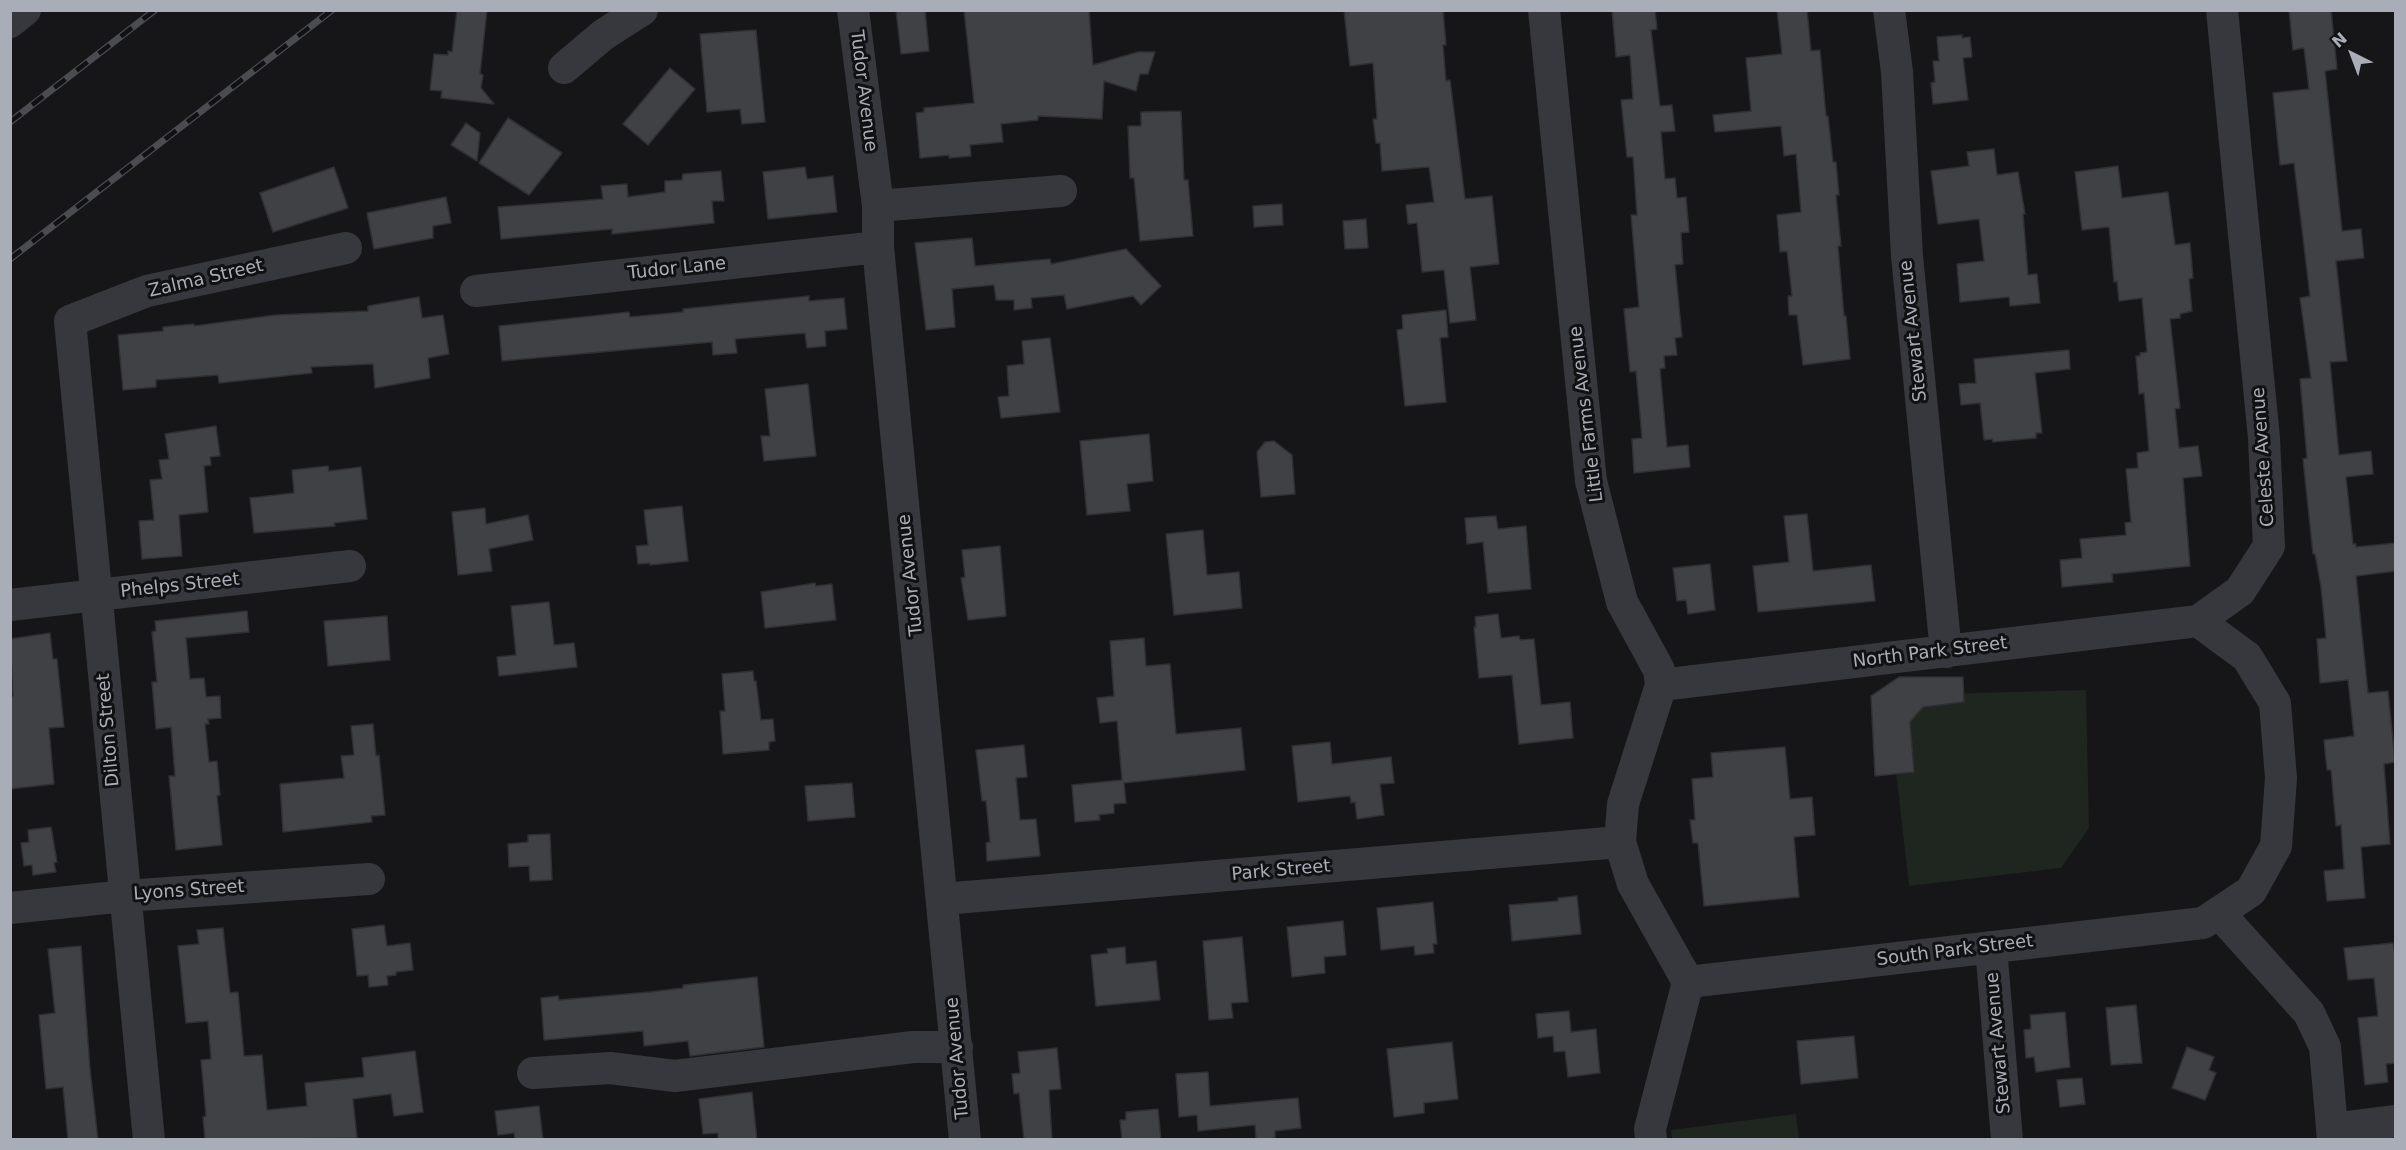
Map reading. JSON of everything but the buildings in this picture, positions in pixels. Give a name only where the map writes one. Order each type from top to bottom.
[{"type":"street","points":[[10,22],[25,10]]},
{"type":"street","points":[[564,68],[603,35],[642,10]]},
{"type":"street","name":"Tudor Avenue","points":[[853,10],[878,206],[878,247],[965,1140]]},
{"type":"street","name":"Little Farms Avenue","points":[[1544,10],[1592,481],[1622,602],[1659,670],[1661,685]]},
{"type":"street","name":"Stewart Avenue","points":[[1889,10],[1897,72],[1907,256],[1946,652]]},
{"type":"street","name":"Celeste Avenue","points":[[2198,621],[2240,591],[2269,546],[2264,438],[2222,10]]},
{"type":"street","points":[[878,206],[1061,191]]},
{"type":"street","name":"Tudor Lane","points":[[476,291],[878,247]]},
{"type":"street","name":"Zalma Street","points":[[70,321],[147,291],[346,248]]},
{"type":"street","name":"Dilton Street","points":[[70,321],[149,1140]]},
{"type":"street","name":"Phelps Street","points":[[10,605],[350,566]]},
{"type":"street","points":[[2198,621],[2247,657],[2275,703],[2281,778],[2276,846],[2251,891],[2219,913],[2309,1013],[2325,1047],[2333,1134],[2396,1121]]},
{"type":"street","name":"North Park Street","points":[[1661,685],[2198,621]]},
{"type":"street","points":[[1651,1140],[1650,1129],[1688,982],[1633,884],[1620,842],[1623,804],[1661,685]]},
{"type":"street","name":"Park Street","points":[[943,899],[1620,842]]},
{"type":"street","name":"Lyons Street","points":[[10,908],[125,896],[369,879]]},
{"type":"street","name":"South Park Street","points":[[1688,982],[2203,922],[2219,913]]},
{"type":"street","name":"Stewart Avenue","points":[[1991,947],[2007,1140]]},
{"type":"street","points":[[532,1073],[610,1068],[675,1076],[913,1047],[957,1047]]},
{"type":"shaded area","points":[[2086,690],[2089,828],[2061,868],[1909,886],[1889,710],[1906,695]]},
{"type":"shaded area","points":[[1796,1114],[1799,1139],[1672,1139],[1671,1130]]},
{"type":"railway","points":[[10,122],[155,10]]},
{"type":"railway","points":[[10,259],[332,10]]}]
